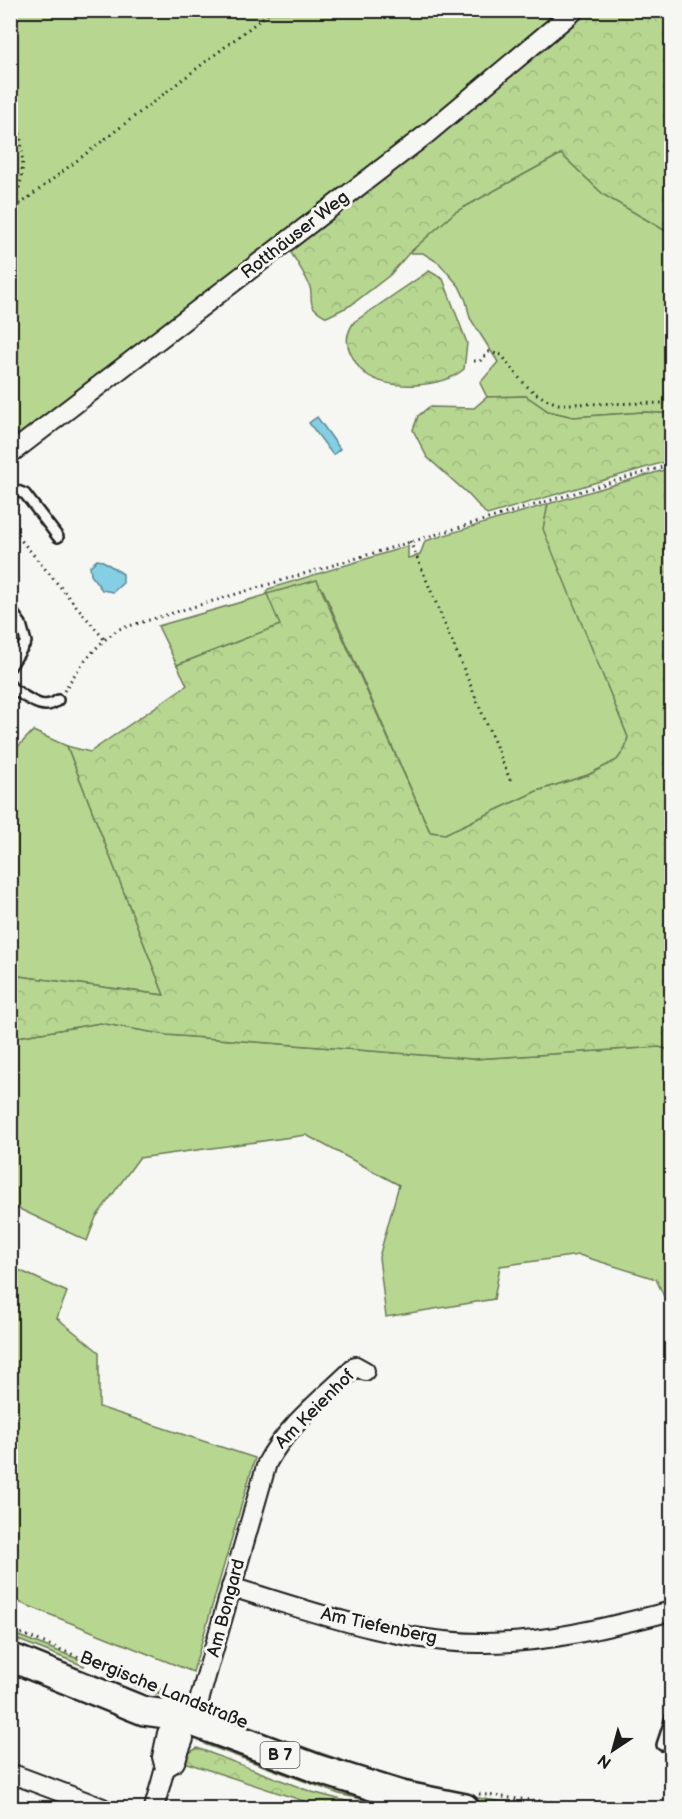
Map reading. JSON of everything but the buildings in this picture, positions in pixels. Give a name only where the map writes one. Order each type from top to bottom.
[{"type":"main road","name":"Bergische Landstraße","points":[[10,1642],[152,1697],[185,1717],[369,1785],[470,1801]]},
{"type":"main road","name":"Bergische Landstraße","points":[[10,1657],[144,1711],[185,1717]]},
{"type":"street","name":"Rotthäuser Weg","points":[[10,454],[428,133],[575,10]]},
{"type":"street","name":"Am Keienhof","points":[[257,1494],[274,1450],[356,1366],[365,1371]]},
{"type":"street","name":"Am Bongard","points":[[154,1809],[165,1768],[162,1757],[167,1733],[185,1717],[231,1587],[257,1494]]},
{"type":"street","name":"Am Tiefenberg","points":[[231,1587],[376,1628],[431,1640],[480,1643],[568,1634],[672,1611]]},
{"type":"street","points":[[10,1773],[103,1809]]},
{"type":"lane","points":[[10,488],[25,494],[58,537]]},
{"type":"lane","points":[[10,609],[21,624],[26,642],[10,667]]},
{"type":"lane","points":[[10,685],[13,689],[44,706],[51,706],[58,700]]},
{"type":"lane","points":[[662,1745],[672,1715]]},
{"type":"path","points":[[10,212],[273,10]]},
{"type":"path","points":[[10,86],[22,161],[19,186],[10,207]]},
{"type":"path","points":[[474,361],[480,361],[489,352],[502,354],[520,381],[543,399],[559,404],[672,403]]},
{"type":"path","points":[[58,700],[77,670],[104,639],[118,629],[672,464]]},
{"type":"path","points":[[10,527],[104,639]]},
{"type":"path","points":[[410,542],[511,782]]},
{"type":"path","name":"Bergische Landstraße","points":[[10,1629],[185,1717]]},
{"type":"path","points":[[470,1801],[615,1806],[672,1803]]},
{"type":"green space","points":[[215,10],[262,13],[563,11],[504,61],[11,444],[11,11]]},
{"type":"green space","points":[[590,11],[671,11],[671,234],[604,195],[561,154],[455,212],[409,253],[390,275],[351,305],[327,317],[314,308],[308,282],[288,248],[433,141]]},
{"type":"green space","points":[[561,154],[604,195],[671,234],[671,414],[644,412],[573,417],[548,411],[526,396],[487,397],[480,383],[498,362],[470,318],[459,286],[439,263],[423,253],[409,253],[455,212]]},
{"type":"green space","points":[[429,271],[443,279],[467,343],[464,369],[443,380],[416,385],[388,383],[366,374],[358,366],[347,343],[349,331],[354,322]]},
{"type":"green space","points":[[526,396],[548,411],[573,417],[644,412],[671,414],[671,460],[487,515],[468,494],[427,457],[413,430],[418,416],[429,407],[474,408],[487,397]]},
{"type":"green space","points":[[671,468],[671,1050],[659,1047],[473,1059],[167,1035],[100,1023],[11,1038],[11,975],[164,995],[67,746],[90,752],[187,685],[177,665],[280,625],[267,594],[317,580],[430,832],[445,834],[537,791],[588,775],[617,760],[625,749],[628,737],[543,529],[548,504]]},
{"type":"green space","points":[[548,504],[544,529],[628,737],[625,749],[617,760],[588,775],[537,791],[445,834],[430,832],[323,590],[281,625],[177,665],[158,626],[266,595],[268,589],[408,546],[408,558],[420,555],[425,541]]},
{"type":"green space","points":[[33,731],[67,746],[164,995],[11,975],[10,755]]},
{"type":"green space","points":[[100,1023],[167,1035],[473,1059],[659,1047],[671,1050],[671,1312],[656,1279],[579,1255],[500,1266],[494,1299],[386,1317],[379,1257],[399,1185],[306,1135],[139,1158],[96,1217],[87,1241],[11,1205],[11,1038]]},
{"type":"green space","points":[[10,1266],[67,1292],[57,1318],[99,1352],[99,1407],[255,1458],[193,1672],[11,1599]]},
{"type":"green space","points":[[11,1633],[86,1662],[84,1666],[11,1637]]},
{"type":"green space","points":[[135,1683],[138,1683],[185,1704],[135,1686]]},
{"type":"green space","points":[[215,1715],[366,1768],[459,1794],[513,1803],[605,1808],[509,1807],[435,1794],[362,1772],[220,1719]]},
{"type":"green space","points":[[204,1744],[215,1745],[417,1808],[399,1808],[339,1794]]},
{"type":"green space","points":[[197,1748],[312,1792],[372,1808],[325,1808],[184,1762],[187,1754]]},
{"type":"water","points":[[317,417],[340,449],[333,455],[309,423]]},
{"type":"water","points":[[97,560],[103,561],[123,574],[123,583],[113,592],[102,590],[91,575],[90,566]]}]
